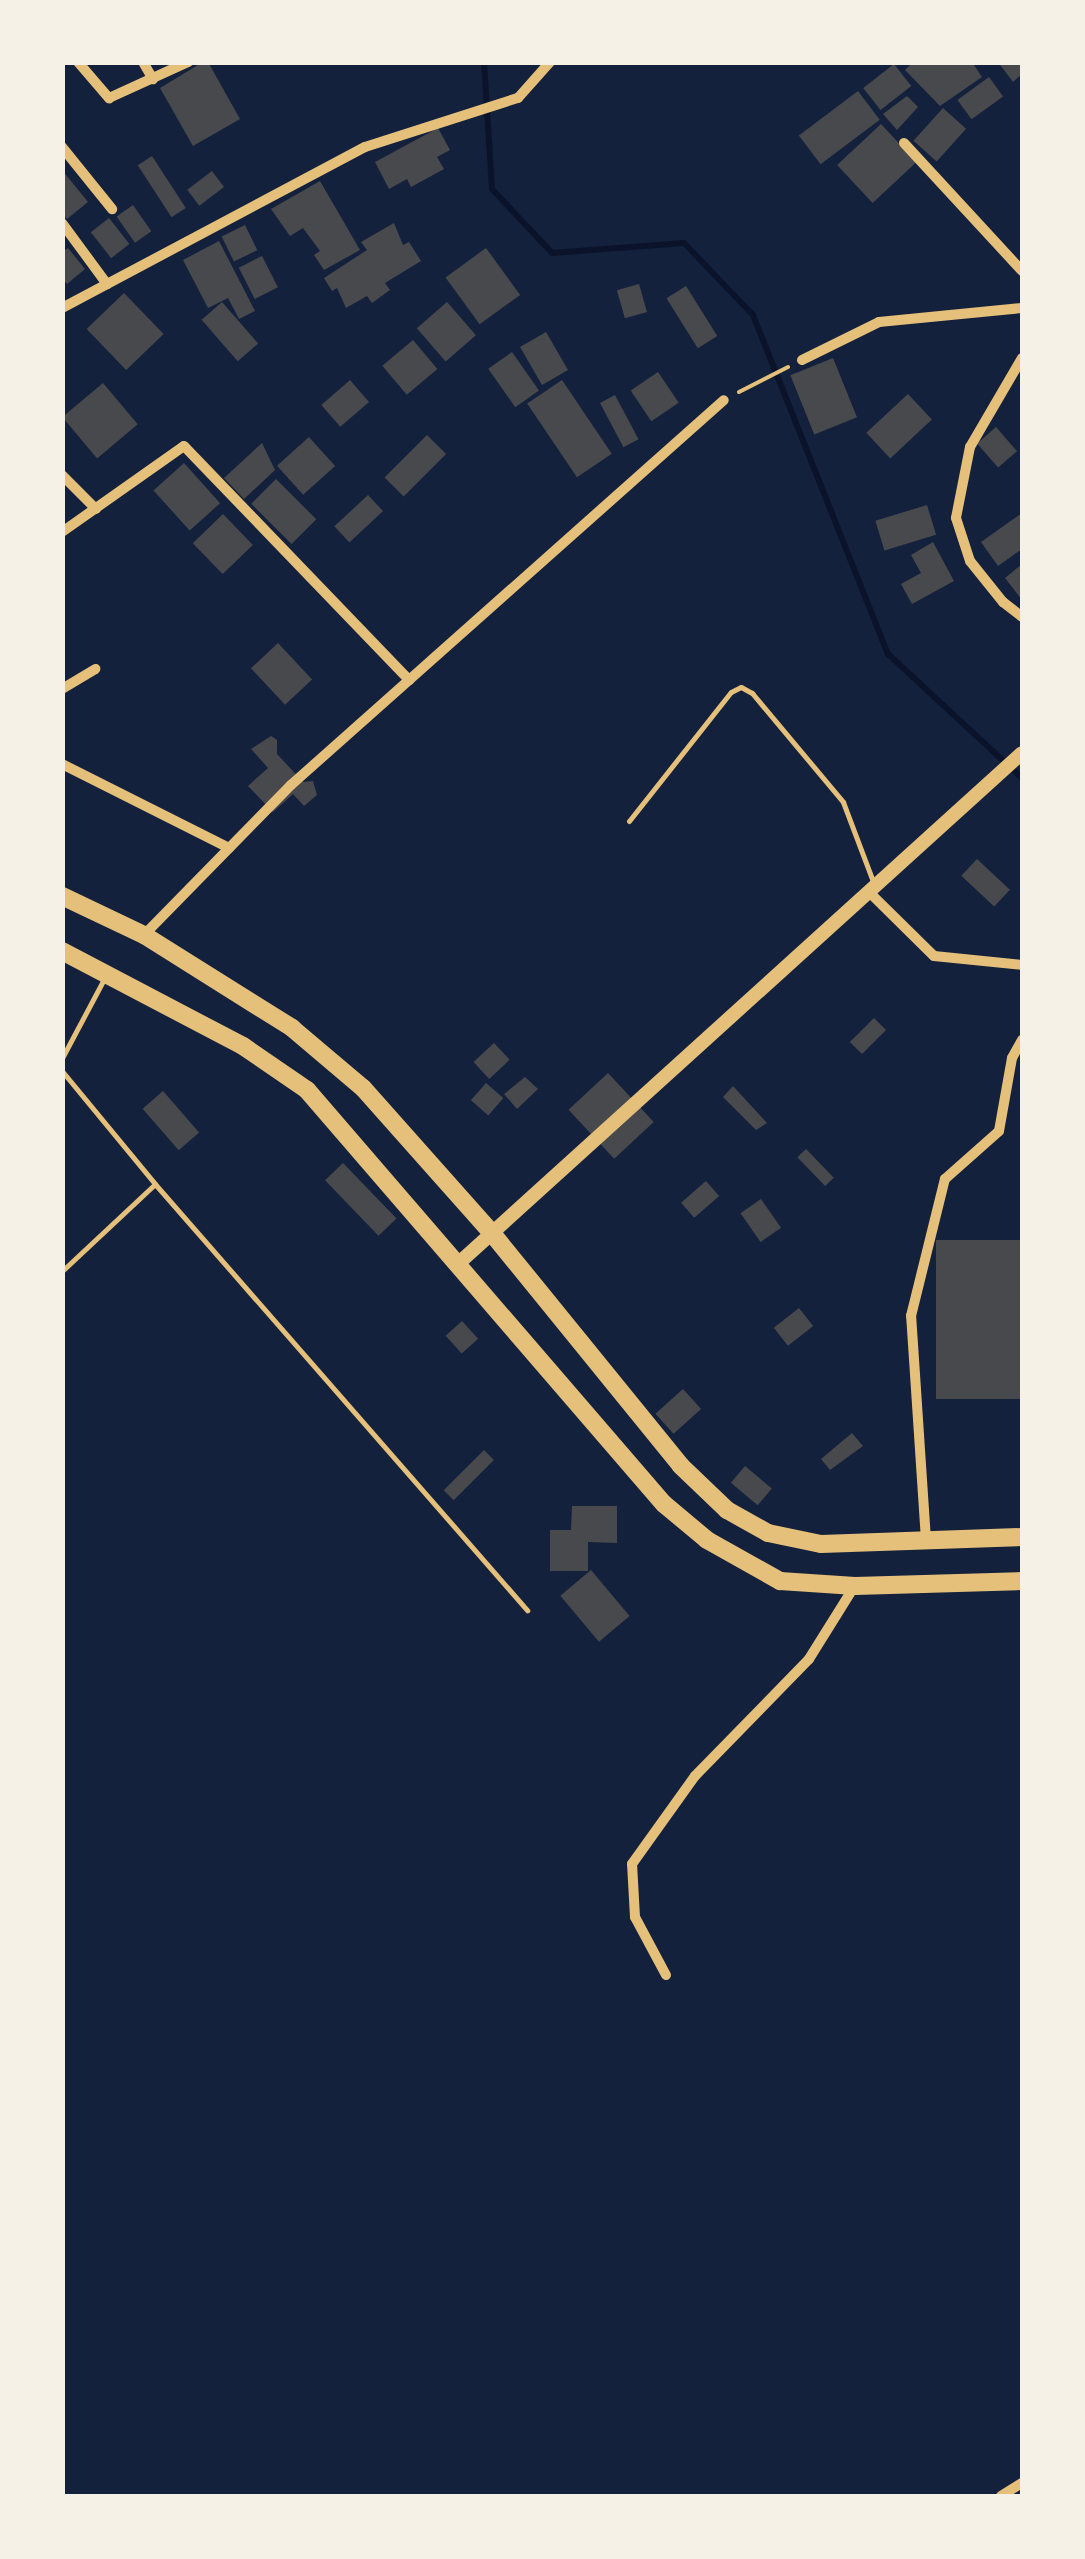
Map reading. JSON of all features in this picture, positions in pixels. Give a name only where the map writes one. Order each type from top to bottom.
[{"type":"main road","points":[[62,896],[144,936],[292,1028],[348,1076],[492,1232],[681,1466],[728,1510],[768,1533],[820,1544],[1022,1536]]},
{"type":"main road","points":[[62,951],[244,1046],[307,1090],[460,1262],[664,1504],[707,1540],[780,1582],[855,1586],[1022,1580]]},
{"type":"street","points":[[78,62],[108,98],[188,62]]},
{"type":"street","points":[[143,62],[153,80]]},
{"type":"street","points":[[62,308],[365,147],[518,98],[550,62]]},
{"type":"street","points":[[904,143],[1022,271]]},
{"type":"street","points":[[62,147],[112,208]]},
{"type":"street","points":[[62,223],[107,284]]},
{"type":"street","points":[[802,360],[879,322],[1022,308]]},
{"type":"street","points":[[1022,358],[970,446],[956,518],[970,561],[1003,602],[1022,617]]},
{"type":"street","points":[[144,936],[291,785],[724,400]]},
{"type":"street","points":[[62,532],[184,446],[409,680]]},
{"type":"street","points":[[62,475],[96,508]]},
{"type":"street","points":[[62,689],[96,669]]},
{"type":"street","points":[[460,1262],[1022,753]]},
{"type":"street","points":[[62,764],[229,848]]},
{"type":"street","points":[[872,889],[934,956],[1022,965]]},
{"type":"street","points":[[926,1540],[911,1316],[945,1178],[999,1131],[1012,1058],[1022,1040]]},
{"type":"street","points":[[666,1976],[635,1918],[632,1864],[695,1776],[809,1659],[855,1586]]},
{"type":"street","points":[[1001,2496],[1022,2483]]},
{"type":"lane","points":[[629,821],[730,692],[741,687],[752,693],[844,802],[872,889]]},
{"type":"lane","points":[[62,1058],[106,974]]},
{"type":"lane","points":[[62,1070],[155,1184],[527,1610]]},
{"type":"lane","points":[[62,1271],[155,1184]]},
{"type":"path","points":[[724,400],[802,360]]},
{"type":"building","points":[[208,62],[240,119],[193,146],[160,88]]},
{"type":"building","points":[[913,62],[972,62],[982,77],[940,106],[905,70]]},
{"type":"building","points":[[998,62],[1022,62],[1022,74],[1013,82]]},
{"type":"building","points":[[894,64],[911,86],[881,110],[863,88]]},
{"type":"building","points":[[989,77],[1003,96],[972,119],[957,100]]},
{"type":"building","points":[[858,91],[880,120],[821,164],[799,136]]},
{"type":"building","points":[[907,96],[918,107],[897,130],[883,114]]},
{"type":"building","points":[[943,108],[966,129],[937,161],[914,141]]},
{"type":"building","points":[[881,124],[916,162],[873,203],[837,165]]},
{"type":"building","points":[[438,128],[450,150],[437,157],[444,169],[411,187],[407,179],[389,189],[375,162]]},
{"type":"building","points":[[152,156],[186,208],[172,217],[138,165]]},
{"type":"building","points":[[62,170],[88,202],[67,219],[62,213]]},
{"type":"building","points":[[212,171],[224,187],[199,206],[187,190]]},
{"type":"building","points":[[320,181],[360,250],[324,270],[314,255],[320,251],[303,228],[290,236],[271,209]]},
{"type":"building","points":[[133,205],[151,231],[135,243],[117,216]]},
{"type":"building","points":[[109,218],[129,244],[111,258],[91,232]]},
{"type":"building","points":[[394,223],[403,245],[409,242],[421,261],[385,283],[390,290],[372,303],[367,296],[346,308],[337,288],[332,291],[324,278],[367,250],[361,242]]},
{"type":"building","points":[[245,225],[257,250],[234,262],[222,236]]},
{"type":"building","points":[[219,241],[255,311],[239,319],[228,298],[208,308],[183,260]]},
{"type":"building","points":[[68,248],[85,269],[67,284],[62,278],[62,252]]},
{"type":"building","points":[[486,248],[520,295],[480,324],[446,277]]},
{"type":"building","points":[[262,256],[278,287],[255,299],[239,268]]},
{"type":"building","points":[[639,284],[647,312],[625,318],[617,290]]},
{"type":"building","points":[[686,286],[717,336],[698,348],[666,298]]},
{"type":"building","points":[[124,293],[164,334],[126,370],[87,329]]},
{"type":"building","points":[[222,302],[258,344],[238,361],[202,320]]},
{"type":"building","points":[[447,302],[476,335],[446,361],[417,328]]},
{"type":"building","points":[[546,332],[568,370],[542,385],[520,347]]},
{"type":"building","points":[[413,340],[437,369],[407,395],[382,366]]},
{"type":"building","points":[[512,352],[539,391],[515,407],[488,369]]},
{"type":"building","points":[[833,358],[857,417],[814,435],[790,375]]},
{"type":"building","points":[[658,372],[679,403],[651,421],[631,390]]},
{"type":"building","points":[[350,380],[369,402],[340,427],[321,405]]},
{"type":"building","points":[[562,380],[612,454],[577,477],[527,403]]},
{"type":"building","points":[[103,383],[138,424],[97,458],[62,417]]},
{"type":"building","points":[[908,394],[932,420],[890,458],[866,433]]},
{"type":"building","points":[[615,395],[638,439],[623,447],[600,403]]},
{"type":"building","points":[[996,427],[1017,451],[998,468],[977,443]]},
{"type":"building","points":[[427,435],[446,454],[404,497],[385,477]]},
{"type":"building","points":[[309,437],[335,466],[303,495],[277,466]]},
{"type":"building","points":[[262,443],[275,470],[244,499],[224,478]]},
{"type":"building","points":[[184,463],[220,503],[190,531],[154,490]]},
{"type":"building","points":[[276,479],[316,519],[292,544],[251,504]]},
{"type":"building","points":[[368,495],[383,511],[349,542],[334,526]]},
{"type":"building","points":[[927,505],[936,535],[884,550],[875,521]]},
{"type":"building","points":[[1022,513],[1022,549],[998,566],[981,542]]},
{"type":"building","points":[[223,514],[253,545],[223,574],[193,543]]},
{"type":"building","points":[[933,542],[954,581],[912,604],[901,584],[921,573],[911,555]]},
{"type":"building","points":[[1022,564],[1022,600],[1005,578]]},
{"type":"building","points":[[278,643],[312,680],[285,705],[251,668]]},
{"type":"building","points":[[271,736],[277,740],[277,754],[303,782],[313,781],[317,795],[304,806],[293,794],[273,812],[248,786],[268,768],[251,749]]},
{"type":"building","points":[[977,859],[1010,890],[994,907],[961,876]]},
{"type":"building","points":[[874,1018],[886,1030],[862,1054],[850,1042]]},
{"type":"building","points":[[494,1043],[510,1060],[489,1079],[474,1062]]},
{"type":"building","points":[[608,1073],[654,1122],[614,1159],[569,1110]]},
{"type":"building","points":[[525,1077],[538,1089],[517,1109],[504,1094]]},
{"type":"building","points":[[486,1083],[503,1098],[488,1115],[471,1100]]},
{"type":"building","points":[[733,1086],[767,1123],[756,1130],[723,1097]]},
{"type":"building","points":[[163,1091],[199,1133],[179,1150],[143,1109]]},
{"type":"building","points":[[806,1149],[834,1178],[825,1186],[797,1157]]},
{"type":"building","points":[[343,1163],[396,1218],[379,1236],[325,1180]]},
{"type":"building","points":[[706,1181],[719,1196],[694,1218],[681,1203]]},
{"type":"building","points":[[761,1199],[781,1228],[761,1242],[741,1213]]},
{"type":"building","points":[[936,1240],[1022,1240],[1022,1399],[936,1399]]},
{"type":"building","points":[[799,1308],[813,1326],[788,1346],[774,1328]]},
{"type":"building","points":[[462,1321],[478,1339],[462,1354],[446,1336]]},
{"type":"building","points":[[683,1389],[701,1409],[674,1434],[656,1414]]},
{"type":"building","points":[[852,1433],[863,1446],[830,1470],[821,1459]]},
{"type":"building","points":[[484,1450],[494,1460],[454,1500],[444,1490]]},
{"type":"building","points":[[745,1466],[772,1488],[758,1505],[731,1483]]},
{"type":"building","points":[[572,1506],[617,1506],[617,1543],[588,1542],[588,1571],[550,1571],[550,1530],[571,1530]]},
{"type":"building","points":[[591,1570],[630,1616],[599,1642],[560,1596]]},
{"type":"waterway","points":[[484,62],[492,189],[552,253],[684,243],[753,315],[888,654],[1022,778]]}]
